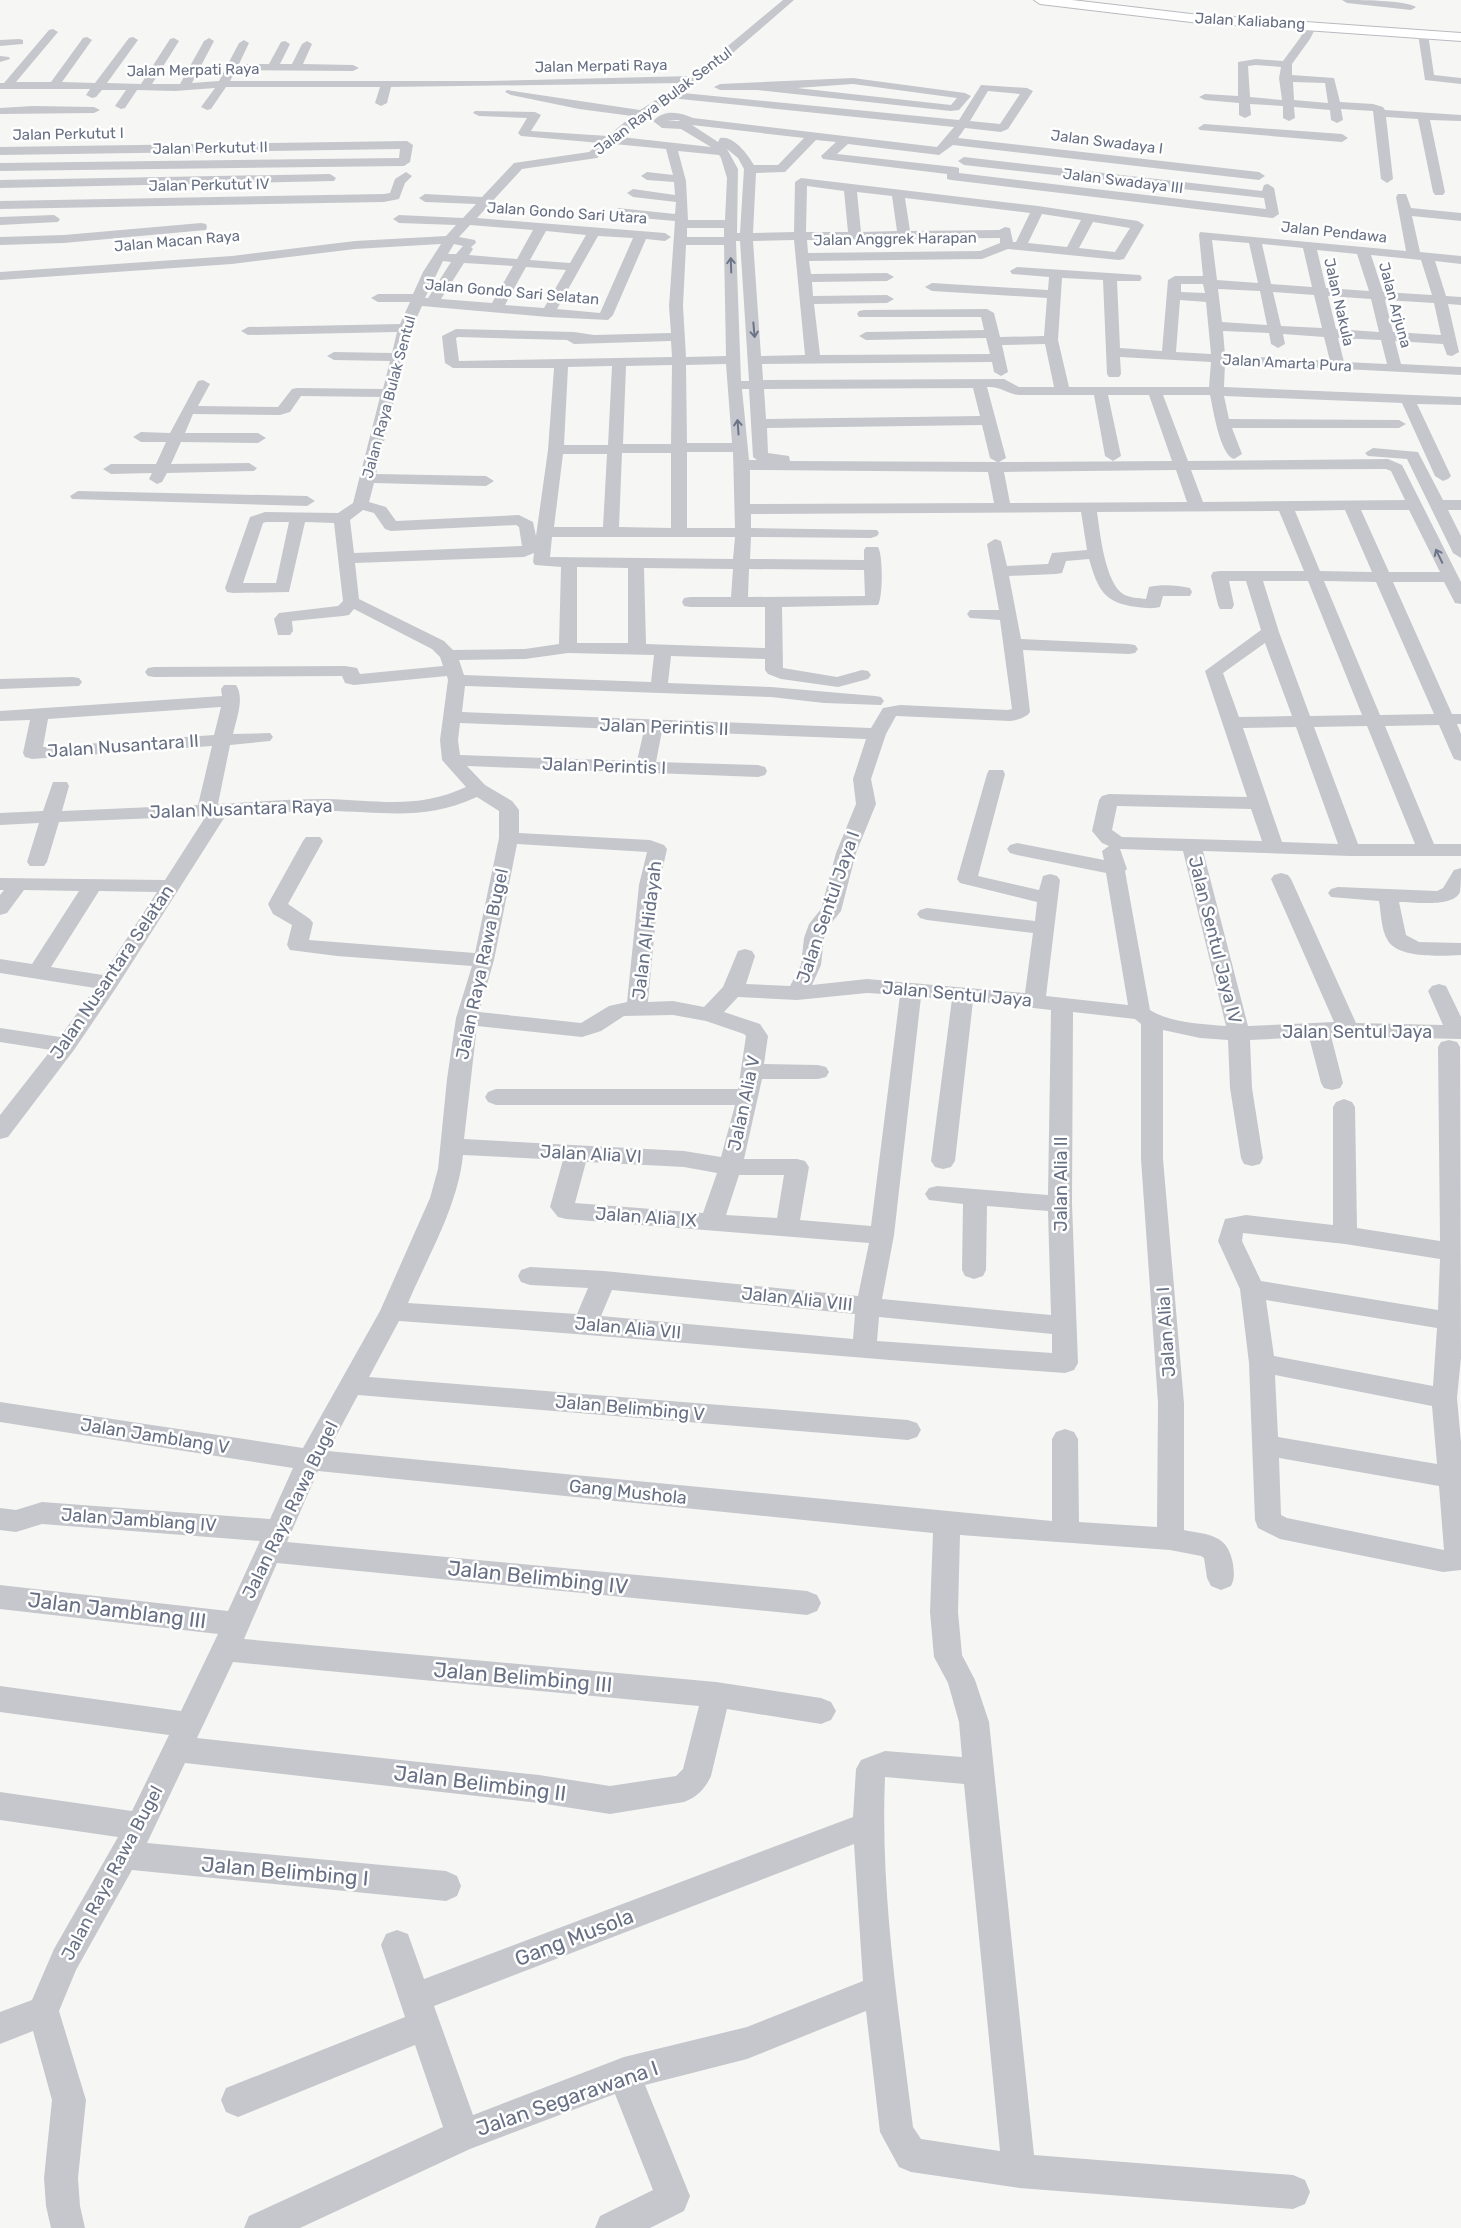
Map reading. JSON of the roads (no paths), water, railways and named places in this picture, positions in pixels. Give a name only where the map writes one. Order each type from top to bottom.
[{"type":"main road","name":"Jalan Kaliabang","points":[[1040,0],[1091,3],[1191,18],[1312,25],[1410,16],[1423,34],[1461,37]]},
{"type":"street","name":"Jalan Raya Bulak Sentul","points":[[360,505],[404,328],[417,299],[450,240],[518,166],[587,157],[614,140],[641,115],[709,68],[789,0]]},
{"type":"street","points":[[1347,0],[1410,16]]},
{"type":"street","points":[[1291,134],[1285,78],[1286,64],[1305,39],[1312,25]]},
{"type":"street","points":[[5,90],[53,32]]},
{"type":"street","points":[[1423,34],[1430,78],[1461,81]]},
{"type":"street","points":[[1,39],[19,42]]},
{"type":"street","points":[[54,85],[87,40]]},
{"type":"street","points":[[0,111],[33,109],[88,110],[98,86],[133,40]]},
{"type":"street","points":[[121,106],[139,87],[174,41]]},
{"type":"street","points":[[168,100],[180,88],[209,41]]},
{"type":"street","points":[[207,107],[223,84],[244,43]]},
{"type":"street","points":[[272,68],[285,44]]},
{"type":"street","points":[[296,68],[307,44]]},
{"type":"street","points":[[1245,131],[1240,114],[1244,101],[1242,64],[1256,62],[1286,64]]},
{"type":"street","points":[[232,67],[360,68]]},
{"type":"street","points":[[709,68],[728,70]]},
{"type":"street","points":[[757,74],[814,82]]},
{"type":"street","points":[[1204,128],[1291,134],[1344,142],[1334,106],[1330,80],[1285,78]]},
{"type":"street","name":"Jalan Merpati Raya","points":[[5,90],[54,85],[180,88],[223,84],[374,80],[387,84],[684,87]]},
{"type":"street","points":[[619,90],[684,87],[757,87],[814,82],[855,81],[965,96],[953,108],[757,87]]},
{"type":"street","points":[[381,103],[387,84]]},
{"type":"street","points":[[480,84],[578,106],[683,121],[938,151],[943,150],[960,124],[985,87],[1027,91],[1004,127],[960,124],[684,87]]},
{"type":"street","points":[[5,90],[66,96]]},
{"type":"street","points":[[1206,97],[1288,104],[1377,108],[1387,179]]},
{"type":"street","points":[[479,113],[535,115],[524,134],[614,140],[723,152]]},
{"type":"street","points":[[1379,113],[1452,117]]},
{"type":"street","points":[[641,115],[670,126],[683,121],[712,133],[735,148],[747,161],[750,169],[746,236],[756,360],[761,457],[766,459],[996,462],[1113,456],[1388,464],[1397,468],[1456,587]]},
{"type":"street","points":[[1423,115],[1444,196],[1455,216]]},
{"type":"street","points":[[683,121],[723,152],[732,164],[730,234],[734,360],[742,465],[743,509],[740,602]]},
{"type":"street","points":[[750,169],[781,169],[813,136]]},
{"type":"street","points":[[618,212],[681,221],[730,234],[746,236],[904,235],[952,225],[1011,242],[1071,252],[1121,256],[1138,225],[1001,205],[947,183],[828,156],[845,140]]},
{"type":"street","name":"Jalan Swadaya I","points":[[950,140],[1259,176]]},
{"type":"street","points":[[0,144],[3,145],[0,150]]},
{"type":"street","points":[[812,360],[800,235],[801,182],[898,194],[947,183],[978,144]]},
{"type":"street","name":"Jalan Perkutut I","points":[[0,150],[407,145]]},
{"type":"street","name":"Jalan Perkutut II","points":[[0,167],[404,162],[407,145]]},
{"type":"street","points":[[238,163],[245,147]]},
{"type":"street","points":[[671,147],[678,162],[681,199],[676,306],[679,361],[679,532]]},
{"type":"street","points":[[833,167],[947,183],[1268,222],[1273,220],[1269,192],[964,160]]},
{"type":"street","name":"Jalan Perkutut IV","points":[[0,205],[384,198],[395,196],[399,182],[406,176],[386,177]]},
{"type":"street","points":[[648,176],[680,179]]},
{"type":"street","points":[[0,184],[346,178]]},
{"type":"street","points":[[947,183],[952,225]]},
{"type":"street","points":[[850,187],[855,235]]},
{"type":"street","points":[[732,192],[749,191]]},
{"type":"street","points":[[632,193],[681,199]]},
{"type":"street","points":[[898,194],[904,235]]},
{"type":"street","points":[[1402,197],[1404,211],[1420,256],[1440,300],[1449,340],[1459,371]]},
{"type":"street","points":[[425,198],[484,201]]},
{"type":"street","points":[[1001,205],[1011,242]]},
{"type":"street","points":[[1011,242],[1038,210]]},
{"type":"street","points":[[1404,211],[1455,216]]},
{"type":"street","points":[[111,216],[134,245]]},
{"type":"street","points":[[1071,252],[1089,217]]},
{"type":"street","points":[[0,221],[67,219]]},
{"type":"street","name":"Jalan Gondo Sari Utara","points":[[399,219],[466,222],[665,237]]},
{"type":"street","points":[[432,303],[458,259],[487,224]]},
{"type":"street","points":[[0,241],[134,245],[201,227]]},
{"type":"street","points":[[497,307],[541,228]]},
{"type":"street","points":[[548,312],[594,232]]},
{"type":"street","points":[[680,241],[730,234]]},
{"type":"street","name":"Jalan Gondo Sari Selatan","points":[[378,298],[417,299],[432,303],[497,307],[597,317],[606,315],[640,235]]},
{"type":"street","name":"Jalan Pendawa","points":[[1210,282],[1205,235],[1461,260]]},
{"type":"street","name":"Jalan Macan Raya","points":[[0,271],[134,245],[250,258],[355,245],[450,240],[470,243]]},
{"type":"street","points":[[1255,240],[1282,363]]},
{"type":"street","name":"Jalan Anggrek Harapan","points":[[802,257],[895,259],[976,266],[982,255],[1011,242]]},
{"type":"street","name":"Jalan Macan Raya","points":[[0,276],[134,245]]},
{"type":"street","name":"Jalan Nakula","points":[[1308,245],[1338,366]]},
{"type":"street","name":"Jalan Arjuna","points":[[1363,251],[1377,295],[1395,369]]},
{"type":"street","points":[[440,257],[575,267]]},
{"type":"street","points":[[888,314],[887,277],[895,259]]},
{"type":"street","points":[[1017,271],[1136,278]]},
{"type":"street","points":[[1056,274],[1051,340],[1062,390]]},
{"type":"street","points":[[804,278],[887,277]]},
{"type":"street","points":[[1110,277],[1114,374]]},
{"type":"street","points":[[1169,355],[1173,295],[1176,279],[1266,288],[1461,301]]},
{"type":"street","points":[[1210,282],[1218,359],[1216,391],[1223,423],[1234,454]]},
{"type":"street","points":[[932,287],[1054,294]]},
{"type":"street","points":[[1173,295],[1212,298]]},
{"type":"street","points":[[861,299],[870,360],[876,383]]},
{"type":"street","points":[[806,300],[887,299]]},
{"type":"street","points":[[657,338],[668,312],[676,306]]},
{"type":"street","points":[[864,314],[987,313],[1004,382],[1008,387],[1019,391],[1216,391],[1461,402]]},
{"type":"street","points":[[1216,326],[1449,340]]},
{"type":"street","points":[[248,331],[404,328]]},
{"type":"street","points":[[866,336],[1051,340]]},
{"type":"street","points":[[678,338],[589,338],[449,343],[452,363],[458,366],[734,360]]},
{"type":"street","name":"Jalan Amarta Pura","points":[[1114,352],[1282,363],[1459,371]]},
{"type":"street","points":[[334,356],[396,357]]},
{"type":"street","points":[[756,360],[999,358]]},
{"type":"street","points":[[611,532],[619,363]]},
{"type":"street","points":[[561,364],[556,450],[541,562],[569,564],[873,564]]},
{"type":"street","points":[[341,394],[348,375]]},
{"type":"street","points":[[735,385],[1004,382]]},
{"type":"street","points":[[980,383],[996,462],[1003,509]]},
{"type":"street","points":[[151,497],[161,468],[202,384]]},
{"type":"street","points":[[1154,390],[1197,507]]},
{"type":"street","points":[[1100,391],[1113,456]]},
{"type":"street","points":[[188,410],[280,410],[285,409],[297,392],[341,394],[388,393]]},
{"type":"street","points":[[1389,399],[1422,476],[1461,553]]},
{"type":"street","points":[[1407,399],[1443,476]]},
{"type":"street","points":[[759,419],[987,416]]},
{"type":"street","points":[[1223,423],[1399,424]]},
{"type":"street","points":[[141,437],[258,438]]},
{"type":"street","points":[[556,450],[740,448]]},
{"type":"street","points":[[742,465],[1180,459],[1234,454],[1413,455]]},
{"type":"street","points":[[111,468],[250,468]]},
{"type":"street","points":[[1422,476],[1461,476]]},
{"type":"street","points":[[367,478],[486,481]]},
{"type":"street","points":[[78,496],[307,501]]},
{"type":"street","points":[[1436,505],[1461,504]]},
{"type":"street","points":[[298,518],[283,588],[233,588],[256,520],[265,517],[342,518],[360,505],[380,510],[391,526],[519,520],[526,525],[530,548],[524,552],[348,558]]},
{"type":"street","points":[[1351,505],[1383,577],[1453,719],[1461,754]]},
{"type":"street","points":[[743,509],[1003,509],[1414,505]]},
{"type":"street","points":[[1285,506],[1427,850]]},
{"type":"street","points":[[1088,508],[1104,578],[1118,599],[1153,604],[1155,591],[1184,592]]},
{"type":"street","points":[[690,602],[872,601],[873,564],[870,509]]},
{"type":"street","points":[[284,631],[283,619],[285,617],[343,611],[351,601],[348,558],[342,518]]},
{"type":"street","points":[[546,532],[871,533]]},
{"type":"street","points":[[995,544],[1014,644],[1130,649]]},
{"type":"street","points":[[1000,571],[1056,569],[1058,556],[1097,554]]},
{"type":"street","points":[[568,648],[569,564]]},
{"type":"street","points":[[630,648],[637,646],[636,564]]},
{"type":"street","points":[[1226,605],[1220,576],[1383,577],[1456,587]]},
{"type":"street","points":[[1253,576],[1270,632],[1350,850]]},
{"type":"street","points":[[351,601],[438,645],[453,668],[452,717],[448,751],[451,760],[478,789]]},
{"type":"street","points":[[773,602],[774,670],[781,674],[838,682],[862,675]]},
{"type":"street","points":[[976,614],[1008,615]]},
{"type":"street","points":[[1270,632],[1214,672],[1274,847]]},
{"type":"street","name":"Jalan Sentul Jaya I","points":[[797,993],[811,965],[814,938],[819,924],[831,911],[846,853],[866,804],[862,779],[877,734],[889,712],[900,710],[1018,715],[1021,712],[1014,644]]},
{"type":"street","points":[[154,672],[349,671],[352,673],[352,679],[354,680],[453,668],[568,648],[630,648],[774,654]]},
{"type":"street","points":[[598,686],[600,648]]},
{"type":"street","points":[[659,687],[662,652],[664,650]]},
{"type":"street","points":[[453,668],[598,686],[771,692],[875,701]]},
{"type":"street","name":"Jalan Nusantara Selatan","points":[[0,1132],[9,1105],[66,1046],[109,983],[170,886],[213,809],[231,701],[230,673]]},
{"type":"street","points":[[0,684],[73,682]]},
{"type":"street","points":[[0,716],[231,701]]},
{"type":"street","name":"Jalan Nusantara II","points":[[40,714],[32,753],[264,738]]},
{"type":"street","name":"Jalan Perintis II","points":[[452,717],[654,727],[877,734]]},
{"type":"street","points":[[1233,723],[1453,719]]},
{"type":"street","points":[[645,768],[654,727]]},
{"type":"street","name":"Jalan Perintis I","points":[[451,760],[758,771]]},
{"type":"street","points":[[996,774],[967,879],[1049,889],[1035,1001]]},
{"type":"street","points":[[37,862],[60,786]]},
{"type":"street","name":"Jalan Nusantara Raya","points":[[0,819],[338,805],[357,809],[429,808],[455,801],[478,789]]},
{"type":"street","name":"Jalan Raya Rawa Bugel","points":[[44,2011],[65,1960],[140,1826],[230,1636],[310,1460],[392,1311],[442,1198],[450,1169],[451,1146],[467,1018],[484,960],[509,838],[509,810],[505,805],[478,789]]},
{"type":"street","points":[[1258,803],[1109,800],[1102,831],[1109,839],[1120,843],[1192,847],[1461,850]]},
{"type":"street","name":"Jalan Al Hidayah","points":[[509,838],[650,846],[656,849],[649,885],[637,1010]]},
{"type":"street","points":[[314,841],[278,904],[280,910],[303,923],[304,928],[297,945],[337,950],[484,960]]},
{"type":"street","name":"Jalan Sentul Jaya IV","points":[[1192,847],[1239,1034],[1241,1088],[1252,1158]]},
{"type":"street","name":"Jalan Alia I","points":[[1017,849],[1114,860],[1146,1017],[1152,1160],[1171,1403],[1170,1539]]},
{"type":"street","points":[[1338,894],[1446,896],[1461,874]]},
{"type":"street","points":[[1281,879],[1350,1031]]},
{"type":"street","points":[[0,909],[9,884],[170,886]]},
{"type":"street","points":[[38,971],[93,885]]},
{"type":"street","points":[[1388,895],[1396,938],[1404,944],[1413,948],[1461,949]]},
{"type":"street","points":[[927,914],[1043,928]]},
{"type":"street","points":[[467,1018],[582,1030],[592,1028],[616,1011],[672,1008],[709,1015],[733,990],[744,956]]},
{"type":"street","points":[[0,966],[109,983]]},
{"type":"street","name":"Jalan Sentul Jaya","points":[[733,990],[797,993],[867,986],[963,993],[1035,1001],[1146,1017],[1200,1031],[1239,1034],[1318,1029],[1456,1037]]},
{"type":"street","points":[[864,1350],[868,1307],[882,1235],[911,990]]},
{"type":"street","points":[[1438,991],[1456,1037],[1456,1145],[1450,1322],[1455,1353],[1444,1398],[1458,1555],[1453,1561],[1443,1561],[1273,1525],[1268,1520],[1262,1363],[1252,1289],[1230,1241],[1233,1225],[1246,1224],[1345,1235],[1452,1252]]},
{"type":"street","points":[[943,1161],[963,993]]},
{"type":"street","name":"Jalan Alia II","points":[[1062,1005],[1060,1204],[1065,1363]]},
{"type":"street","name":"Jalan Alia V","points":[[709,1015],[752,1029],[757,1036],[748,1097],[730,1167],[712,1222]]},
{"type":"street","points":[[1318,1029],[1332,1083]]},
{"type":"street","points":[[0,1035],[66,1046]]},
{"type":"street","points":[[752,1071],[818,1072]]},
{"type":"street","points":[[496,1097],[748,1097]]},
{"type":"street","points":[[1344,1107],[1345,1235]]},
{"type":"street","name":"Jalan Alia VI","points":[[451,1146],[684,1160],[730,1167]]},
{"type":"street","name":"Jalan Alia IX","points":[[577,1153],[562,1207],[566,1211],[882,1235]]},
{"type":"street","points":[[730,1167],[797,1167],[787,1228]]},
{"type":"street","points":[[937,1194],[1060,1204]]},
{"type":"street","points":[[974,1270],[975,1197]]},
{"type":"street","name":"Jalan Alia VIII","points":[[530,1276],[604,1280],[1064,1326]]},
{"type":"street","points":[[585,1324],[604,1280]]},
{"type":"street","points":[[1252,1289],[1450,1322]]},
{"type":"street","name":"Jalan Alia VII","points":[[392,1311],[585,1324],[864,1350],[1065,1363]]},
{"type":"street","points":[[1262,1363],[1444,1398]]},
{"type":"street","name":"Jalan Belimbing V","points":[[352,1385],[908,1430]]},
{"type":"street","name":"Jalan Jamblang V","points":[[0,1412],[310,1460]]},
{"type":"street","points":[[1064,1440],[1066,1533],[1170,1539],[1206,1546],[1217,1552],[1221,1578]]},
{"type":"street","points":[[1264,1445],[1450,1476]]},
{"type":"street","name":"Gang Mushola","points":[[310,1460],[1066,1533]]},
{"type":"street","name":"Jalan Jamblang IV","points":[[0,1519],[16,1521],[42,1513],[274,1541]]},
{"type":"street","points":[[947,1523],[944,1612],[948,1657],[961,1680],[974,1722],[977,1768],[1019,2171]]},
{"type":"street","name":"Jalan Belimbing IV","points":[[274,1541],[807,1603]]},
{"type":"street","name":"Jalan Jamblang III","points":[[0,1597],[230,1636]]},
{"type":"street","name":"Jalan Belimbing III","points":[[230,1636],[716,1695],[821,1711]]},
{"type":"street","name":"Jalan Belimbing II","points":[[182,1737],[610,1800],[684,1788],[692,1783],[696,1776],[716,1695]]},
{"type":"street","points":[[0,1699],[182,1737]]},
{"type":"street","points":[[977,1768],[968,1771],[884,1764],[871,1769],[868,1825],[880,1990],[897,2132],[911,2155],[1019,2171],[1293,2192]]},
{"type":"street","points":[[0,1806],[140,1826]]},
{"type":"street","name":"Gang Musola","points":[[238,2100],[420,2012],[868,1825]]},
{"type":"street","name":"Jalan Belimbing I","points":[[124,1855],[446,1886]]},
{"type":"street","points":[[397,1944],[463,2135]]},
{"type":"street","name":"Jalan Segarawana I","points":[[261,2228],[463,2135],[624,2074],[747,2043],[880,1990]]},
{"type":"street","points":[[0,2028],[44,2011],[69,2100],[61,2178],[63,2206],[68,2228]]},
{"type":"street","points":[[612,2228],[672,2199],[673,2196],[624,2074]]}]
